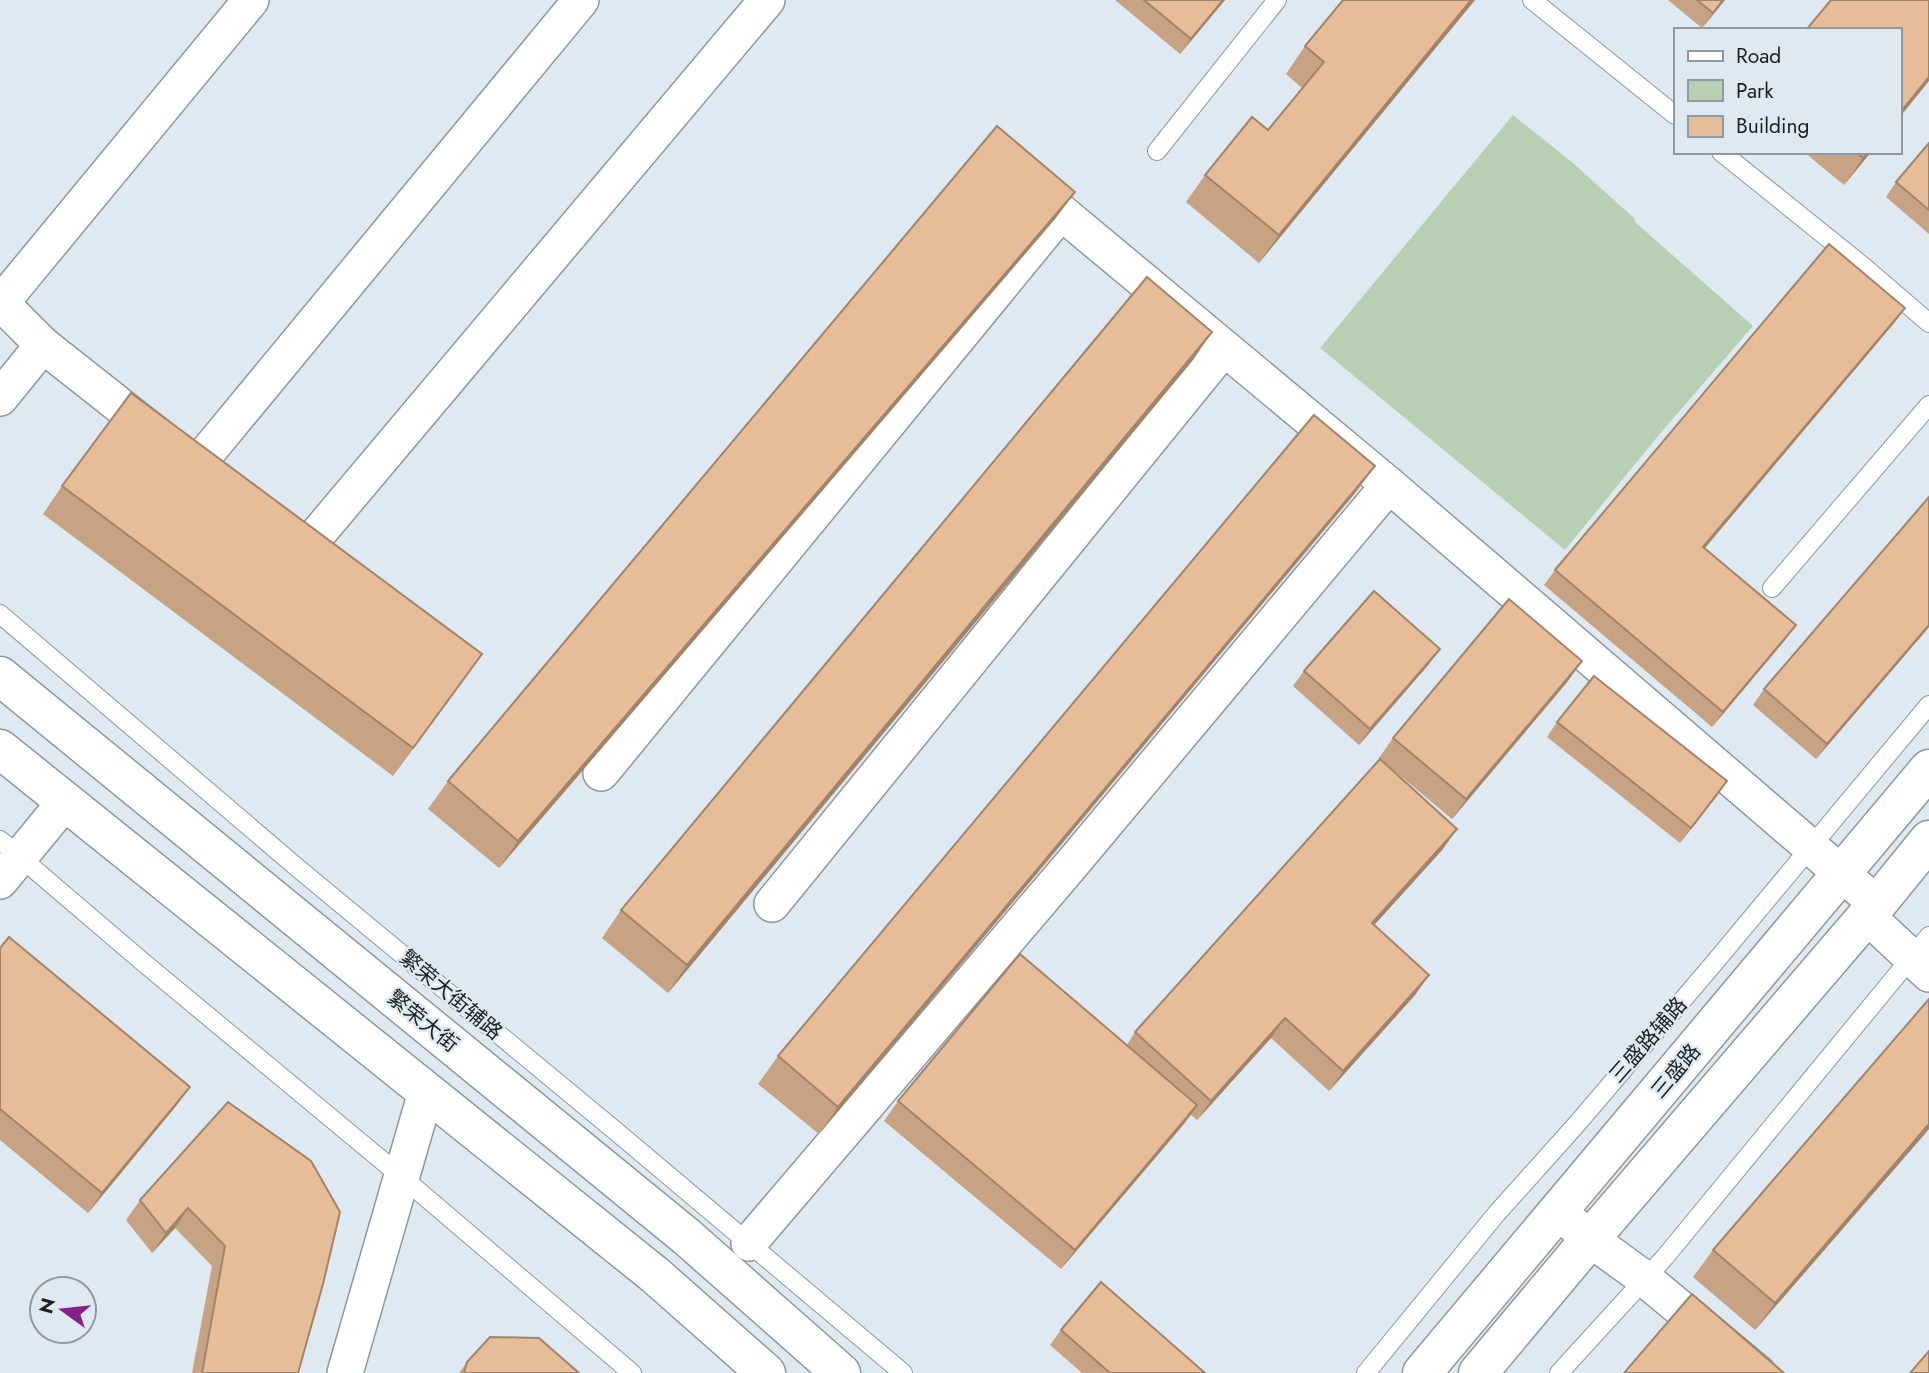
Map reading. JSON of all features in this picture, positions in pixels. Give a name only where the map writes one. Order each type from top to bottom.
[{"type":"main road","name":"繁荣大街","points":[[0,676],[687,1237],[841,1373]]},
{"type":"main road","points":[[0,749],[654,1275],[765,1373]]},
{"type":"main road","name":"三盛路","points":[[1422,1373],[1929,769]]},
{"type":"main road","name":"三盛路","points":[[1478,1373],[1929,840]]},
{"type":"street","points":[[251,0],[1,303],[43,345],[207,475],[582,0]]},
{"type":"street","points":[[261,516],[305,549],[762,2]]},
{"type":"street","points":[[601,773],[1061,212],[1389,485],[1841,873],[1872,909],[1923,956]]},
{"type":"street","points":[[0,398],[43,345]]},
{"type":"street","points":[[772,904],[1224,348]]},
{"type":"street","points":[[750,1243],[1072,865],[1389,485]]},
{"type":"street","points":[[7,859],[65,802]]},
{"type":"street","points":[[345,1373],[426,1092]]},
{"type":"street","points":[[1558,1211],[1758,1373]]},
{"type":"lane","points":[[1157,150],[1278,0]]},
{"type":"lane","points":[[1532,0],[1674,114]]},
{"type":"lane","points":[[1723,154],[1929,323]]},
{"type":"lane","points":[[1772,588],[1929,405]]},
{"type":"lane","name":"繁荣大街辅路","points":[[0,614],[300,870],[903,1373]]},
{"type":"lane","name":"三盛路辅路","points":[[1366,1373],[1497,1213],[1593,1105],[1929,705]]},
{"type":"lane","points":[[7,859],[402,1177],[632,1373]]},
{"type":"lane","points":[[1559,1373],[1665,1257],[1923,956]]},
{"type":"green space","points":[[1513,115],[1573,163],[1635,219],[1635,222],[1753,326],[1565,550],[1320,348]]},
{"type":"building","points":[[1144,0],[1223,0],[1191,39]]},
{"type":"building","points":[[1343,0],[1471,0],[1279,235],[1205,175],[1252,117],[1268,130],[1324,62],[1305,46]]},
{"type":"building","points":[[1697,0],[1723,0],[1713,13]]},
{"type":"building","points":[[1831,0],[1929,0],[1929,77],[1901,112],[1901,28],[1808,28]]},
{"type":"building","points":[[997,126],[1075,192],[518,841],[448,781]]},
{"type":"building","points":[[1929,143],[1929,210],[1896,182]]},
{"type":"building","points":[[1829,244],[1905,308],[1703,547],[1796,625],[1723,712],[1555,570]]},
{"type":"building","points":[[1147,277],[1212,332],[687,965],[621,910]]},
{"type":"building","points":[[131,393],[482,654],[413,748],[62,486]]},
{"type":"building","points":[[1314,415],[1375,466],[838,1107],[778,1056]]},
{"type":"building","points":[[1929,497],[1929,625],[1827,744],[1764,689]]},
{"type":"building","points":[[1374,591],[1440,649],[1370,729],[1304,671]]},
{"type":"building","points":[[1509,599],[1582,661],[1466,799],[1393,738]]},
{"type":"building","points":[[1594,676],[1727,781],[1691,828],[1557,722]]},
{"type":"building","points":[[1380,759],[1457,829],[1372,923],[1429,975],[1343,1071],[1285,1018],[1211,1101],[1135,1032]]},
{"type":"building","points":[[9,937],[190,1087],[102,1193],[0,1109],[0,948]]},
{"type":"building","points":[[1020,954],[1197,1105],[1075,1250],[898,1101]]},
{"type":"building","points":[[1929,999],[1929,1124],[1775,1303],[1713,1250]]},
{"type":"building","points":[[228,1102],[311,1161],[340,1212],[298,1373],[202,1373],[225,1246],[188,1208],[166,1233],[140,1200]]},
{"type":"building","points":[[1101,1282],[1205,1373],[1110,1373],[1061,1330]]},
{"type":"building","points":[[1692,1294],[1784,1373],[1624,1373]]},
{"type":"building","points":[[490,1337],[539,1338],[579,1373],[464,1373],[467,1362]]},
{"type":"building","points":[[1929,1351],[1929,1373],[1910,1373]]}]
